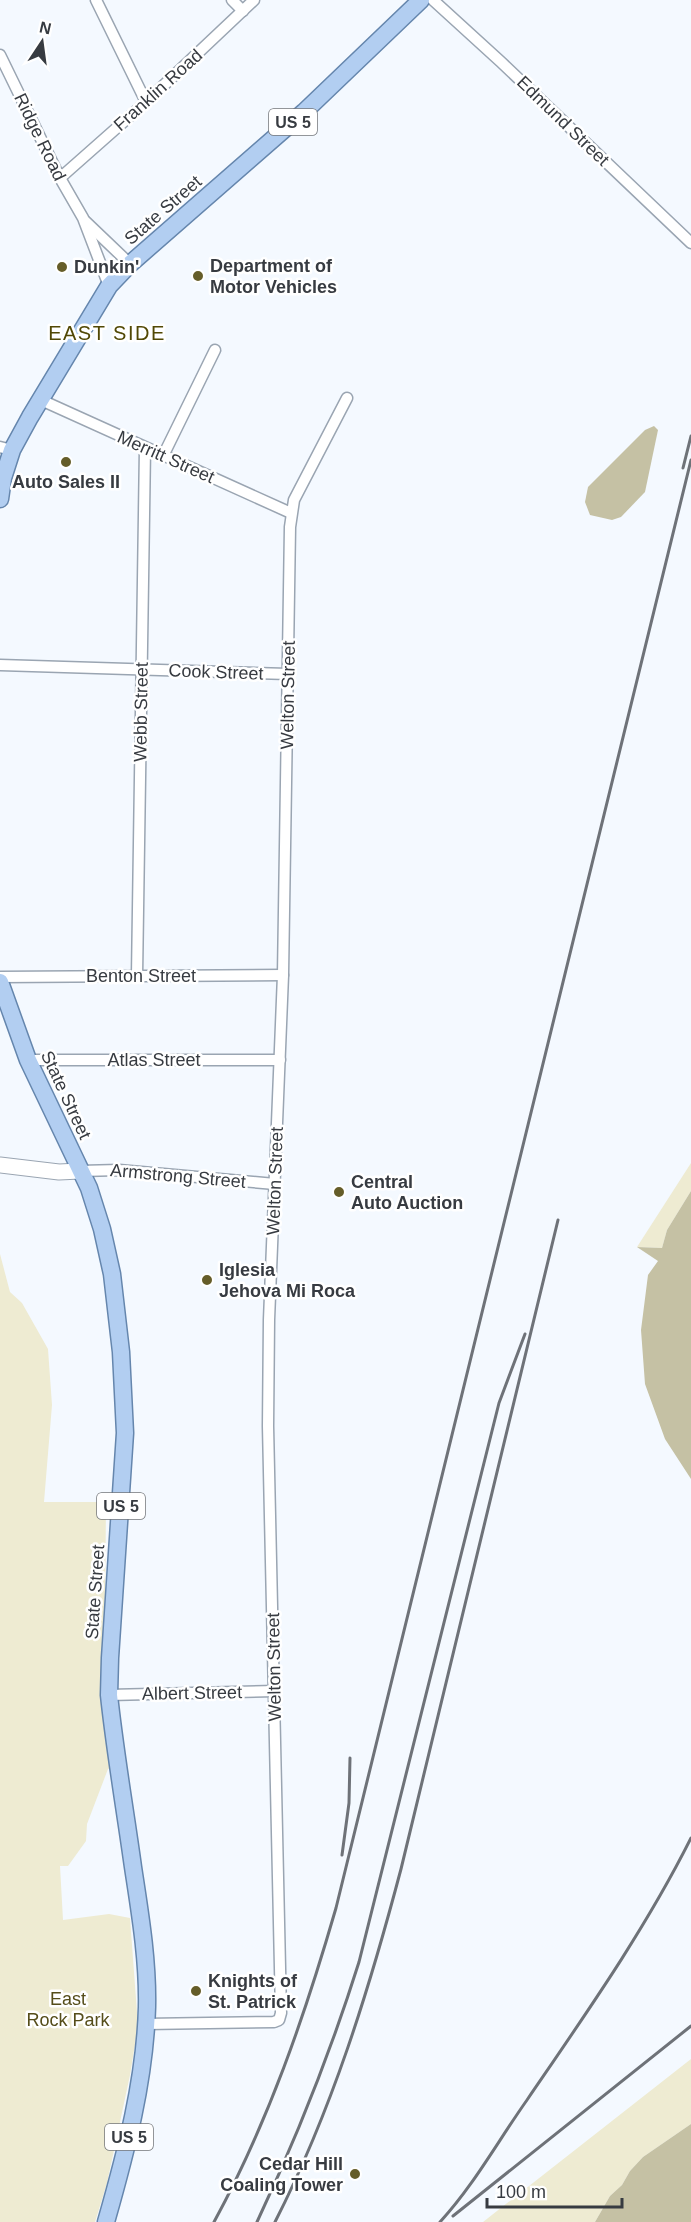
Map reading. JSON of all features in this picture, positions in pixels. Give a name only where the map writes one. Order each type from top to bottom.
[{"type":"main road","name":"State Street","points":[[0,500],[6,449],[41,400],[109,286],[130,264],[304,112],[421,0]]},
{"type":"main road","name":"State Street","points":[[0,980],[28,1060],[94,1202],[109,1257],[120,1342],[124,1401],[124,1464],[109,1695],[146,1956],[146,2024],[133,2115],[123,2162],[106,2222]]},
{"type":"main road","points":[[0,1165],[59,1172],[80,1171]]},
{"type":"street","points":[[96,0],[146,102]]},
{"type":"street","points":[[232,0],[243,11]]},
{"type":"street","name":"Franklin Road","points":[[60,178],[146,102],[254,0]]},
{"type":"street","name":"Edmund Street","points":[[433,0],[691,243]]},
{"type":"street","name":"Ridge Road","points":[[0,55],[60,178],[83,218],[109,286]]},
{"type":"street","name":"Ridge Road","points":[[83,218],[130,264]]},
{"type":"street","points":[[162,456],[215,350]]},
{"type":"street","name":"Welton Street","points":[[146,2024],[274,2022],[279,2020],[281,2013],[268,1426],[269,1320],[283,975],[291,513],[294,500],[347,398]]},
{"type":"street","name":"Merritt Street","points":[[41,400],[291,513]]},
{"type":"street","name":"Webb Street","points":[[137,976],[145,448]]},
{"type":"street","name":"Cook Street","points":[[0,665],[288,674]]},
{"type":"street","name":"Benton Street","points":[[0,980],[283,975]]},
{"type":"street","name":"Atlas Street","points":[[28,1060],[280,1060]]},
{"type":"street","name":"Armstrong Street","points":[[80,1171],[119,1170],[275,1184]]},
{"type":"street","name":"Albert Street","points":[[109,1695],[274,1690]]},
{"type":"green space","points":[[691,1163],[691,1191],[667,1230],[662,1248],[637,1247]]},
{"type":"green space","name":"East Rock Park","points":[[0,1254],[10,1292],[22,1303],[48,1349],[52,1405],[44,1502],[106,1502],[105,1619],[100,1686],[111,1768],[108,1769],[87,1824],[86,1841],[68,1866],[60,1866],[63,1920],[109,1914],[130,1918],[138,2026],[107,2183],[95,2222],[0,2222]]},
{"type":"green space","points":[[691,2059],[691,2124],[643,2157],[630,2171],[622,2185],[610,2196],[595,2222],[483,2222]]},
{"type":"shaded area","points":[[654,426],[658,430],[645,492],[621,517],[612,520],[590,515],[585,502],[588,487],[645,430]]},
{"type":"shaded area","points":[[691,1191],[691,1479],[665,1439],[645,1384],[641,1330],[648,1275],[658,1261],[637,1247],[662,1248],[667,1230]]},
{"type":"shaded area","points":[[691,2124],[691,2222],[595,2222],[610,2196],[622,2185],[630,2171],[643,2157]]},
{"type":"railway","points":[[683,468],[691,436]]},
{"type":"railway","points":[[214,2222],[251,2146],[284,2068],[336,1908],[691,460]]},
{"type":"railway","points":[[275,2222],[314,2137],[331,2093],[362,2004],[389,1914],[558,1220]]},
{"type":"railway","points":[[257,2222],[312,2094],[359,1962],[499,1403],[525,1334]]},
{"type":"railway","points":[[342,1855],[349,1803],[350,1758]]},
{"type":"railway","points":[[440,2222],[475,2178],[613,1972],[654,1906],[691,1838]]},
{"type":"railway","points":[[453,2216],[691,2026]]},
{"type":"place","name":"Dunkin'","points":[[62,267]]},
{"type":"place","name":"Department of Motor Vehicles","points":[[198,276]]},
{"type":"place","name":"Auto Sales II","points":[[66,462]]},
{"type":"place","name":"Central Auto Auction","points":[[339,1192]]},
{"type":"place","name":"Iglesia Jehova Mi Roca","points":[[207,1280]]},
{"type":"place","name":"Knights of St. Patrick","points":[[196,1991]]},
{"type":"place","name":"Cedar Hill Coaling Tower","points":[[355,2174]]},
{"type":"district","name":"EAST SIDE","points":[[107,333]]}]
